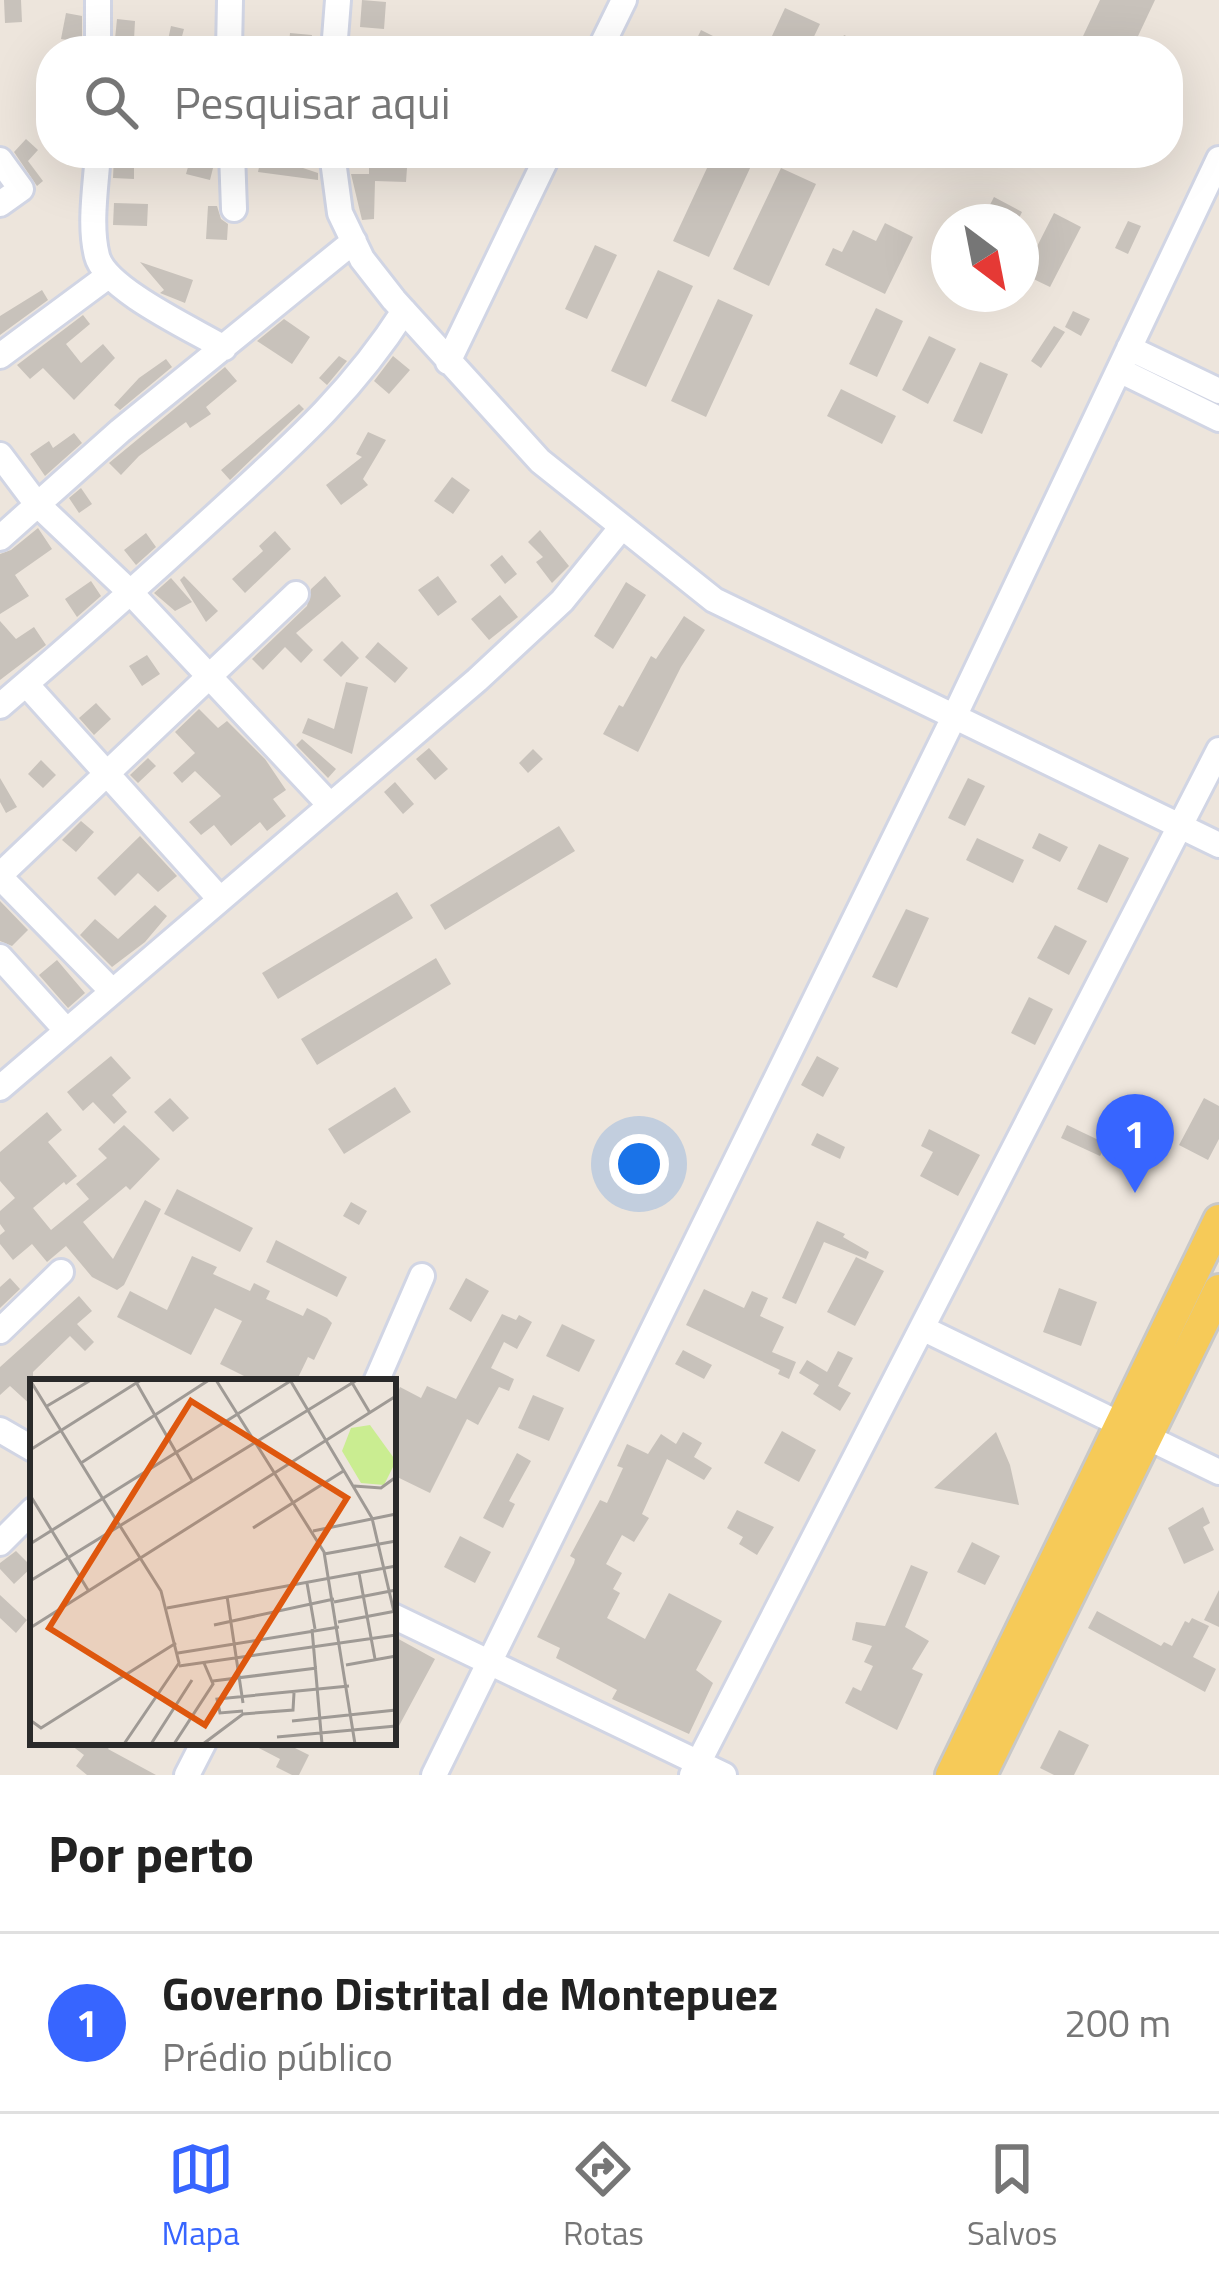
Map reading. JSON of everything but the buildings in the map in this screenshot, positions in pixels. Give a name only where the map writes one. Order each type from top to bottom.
[{"type":"main road","points":[[981,1775],[1013,1680],[1134,1430],[1218,1224]]},
{"type":"main road","points":[[1134,1430],[1219,1290]]},
{"type":"main road","points":[[951,1775],[1013,1680]]},
{"type":"street","points":[[98,0],[98,36]]},
{"type":"street","points":[[230,0],[230,36]]},
{"type":"street","points":[[335,36],[338,0]]},
{"type":"street","points":[[605,36],[623,0]]},
{"type":"street","points":[[434,1775],[954,717],[1219,159]]},
{"type":"street","points":[[0,160],[21,189],[0,204]]},
{"type":"street","points":[[97,168],[94,236],[97,260],[108,276],[224,348]]},
{"type":"street","points":[[232,168],[233,209]]},
{"type":"street","points":[[334,168],[340,213],[362,259],[448,362],[540,461],[714,600],[1219,845]]},
{"type":"street","points":[[448,362],[542,168]]},
{"type":"street","points":[[0,538],[36,503],[354,241]]},
{"type":"street","points":[[0,356],[108,276]]},
{"type":"street","points":[[0,706],[325,416],[373,361],[404,311]]},
{"type":"street","points":[[1124,359],[1219,391]]},
{"type":"street","points":[[1124,359],[1219,419]]},
{"type":"street","points":[[0,455],[36,503],[130,593],[329,804]]},
{"type":"street","points":[[0,1088],[477,680],[562,602],[621,528]]},
{"type":"street","points":[[112,991],[0,876],[296,594]]},
{"type":"street","points":[[26,684],[219,898]]},
{"type":"street","points":[[695,1769],[1219,750]]},
{"type":"street","points":[[0,957],[66,1030]]},
{"type":"street","points":[[0,1331],[61,1272]]},
{"type":"street","points":[[377,1379],[422,1276]]},
{"type":"street","points":[[922,1328],[1219,1472]]},
{"type":"street","points":[[0,1430],[30,1447]]},
{"type":"street","points":[[0,1543],[30,1513]]},
{"type":"street","points":[[396,1617],[490,1661],[695,1769],[724,1775]]},
{"type":"street","points":[[187,1775],[202,1745]]},
{"type":"place","name":"Governo Distrital de Montepuez","points":[[1135,1193]]}]
